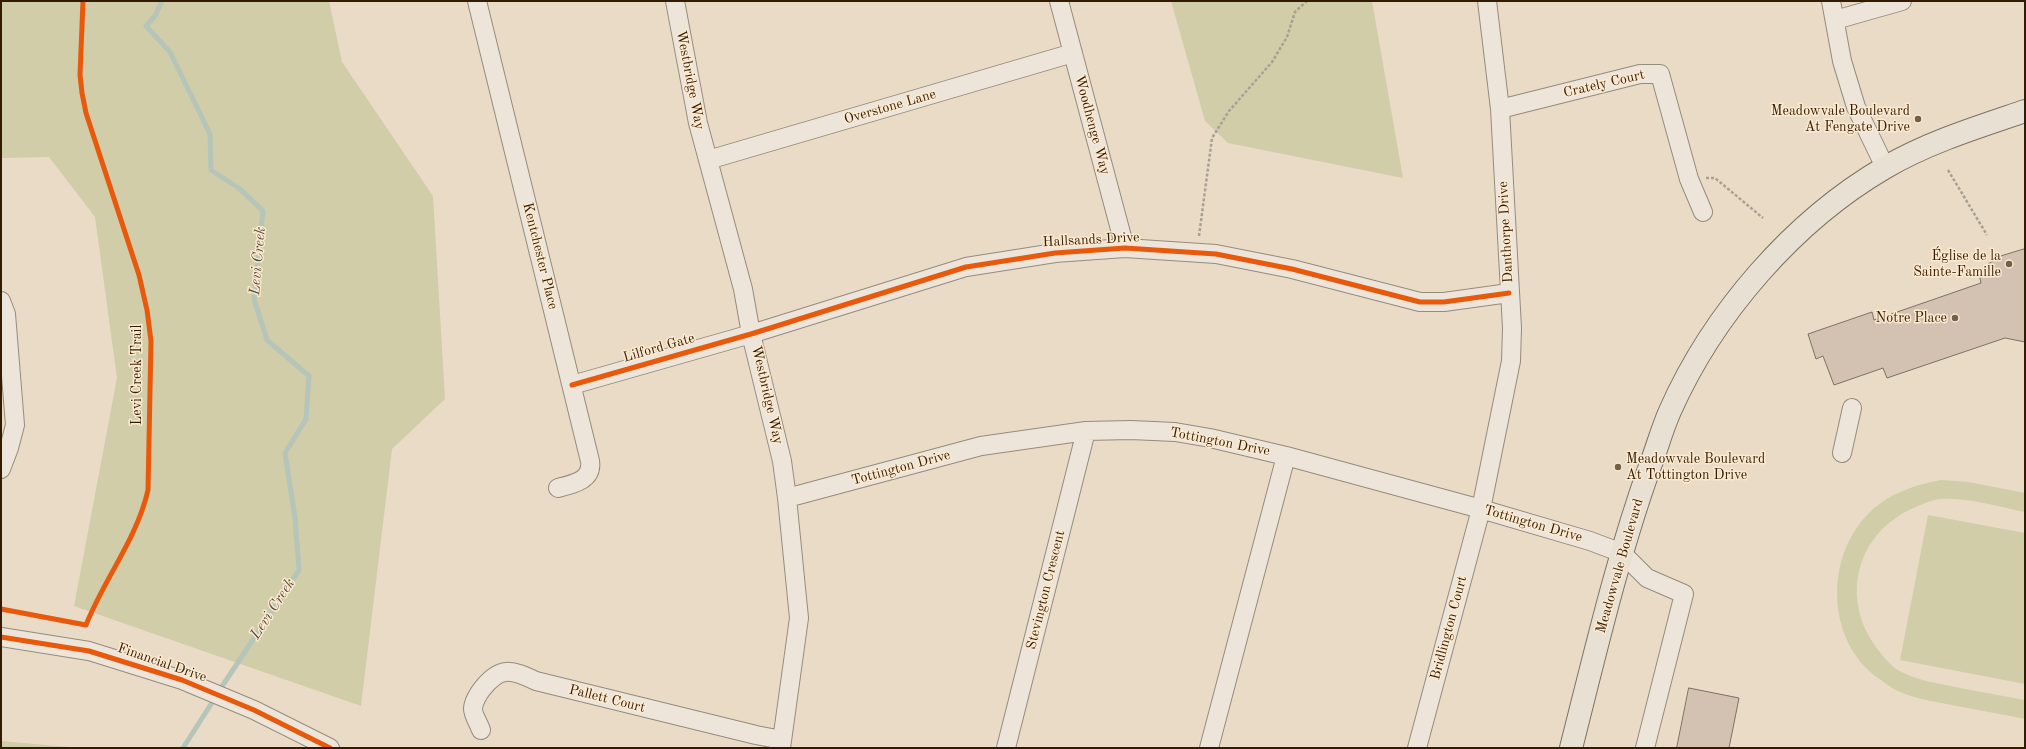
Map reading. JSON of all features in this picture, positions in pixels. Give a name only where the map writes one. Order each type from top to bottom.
[{"type":"main road","name":"Meadowvale Boulevard","points":[[1570,748],[1630,522],[1670,412],[1712,334],[1737,300],[1788,243],[1851,191],[1885,167],[1957,134],[2025,111]]},
{"type":"street","name":"Kentchester Place","points":[[477,1],[572,385],[591,468],[587,477],[581,481],[558,488]]},
{"type":"street","name":"Westbridge Way","points":[[675,1],[698,123],[743,289],[751,334],[782,461],[799,618],[782,744]]},
{"type":"street","name":"Woodhenge Way","points":[[1059,1],[1124,248]]},
{"type":"street","name":"Danthorpe Drive","points":[[1481,509],[1512,361],[1512,328],[1500,109],[1487,1]]},
{"type":"street","points":[[1832,1],[1842,61],[1856,106],[1885,167]]},
{"type":"street","points":[[1835,20],[1902,1]]},
{"type":"street","name":"Overstone Lane","points":[[708,160],[1073,54]]},
{"type":"street","name":"Crately Court","points":[[1500,109],[1640,74],[1660,74],[1689,179],[1704,212]]},
{"type":"street","name":"Hallsands Drive","points":[[751,334],[966,267],[1055,253],[1124,248],[1223,255],[1292,269],[1420,302],[1444,302],[1509,293]]},
{"type":"street","points":[[1,301],[6,314],[15,425],[10,448],[1,469]]},
{"type":"street","name":"Lilford Gate","points":[[572,385],[751,334]]},
{"type":"street","points":[[1842,453],[1852,408]]},
{"type":"street","name":"Tottington Drive","points":[[787,498],[982,446],[1086,431],[1132,430],[1174,432],[1210,438],[1286,456],[1481,509],[1590,541],[1622,553]]},
{"type":"street","name":"Stevington Crescent","points":[[1006,748],[1086,431]]},
{"type":"street","points":[[1209,748],[1286,456]]},
{"type":"street","name":"Bridlington Court","points":[[1417,748],[1481,509]]},
{"type":"street","points":[[1622,553],[1647,578],[1684,594],[1644,748]]},
{"type":"street","name":"Financial Drive","points":[[1,637],[89,651],[182,680],[254,710],[330,748]]},
{"type":"street","name":"Pallett Court","points":[[481,730],[473,709],[478,695],[491,677],[507,672],[551,685],[756,735],[782,744]]},
{"type":"path","points":[[1196,252],[1212,138],[1229,111],[1272,62],[1288,37],[1295,12],[1306,1]]},
{"type":"path","points":[[1948,170],[1987,235]]},
{"type":"path","points":[[1689,179],[1715,178],[1763,218]]},
{"type":"shaded area","points":[[1,1],[329,1],[342,62],[433,196],[445,399],[392,449],[361,706],[74,606],[117,378],[95,217],[49,157],[1,158]]},
{"type":"shaded area","points":[[1171,1],[1372,1],[1403,178],[1228,143],[1205,121]]},
{"type":"shaded area","points":[[1941,480],[1968,482],[2025,493],[2025,512],[1962,499],[1941,499],[1928,502],[1911,509],[1890,523],[1876,537],[1866,553],[1859,570],[1857,588],[1858,607],[1864,626],[1879,651],[1896,669],[1927,681],[2025,700],[2025,719],[1924,700],[1895,690],[1878,678],[1861,662],[1848,642],[1840,620],[1837,597],[1839,573],[1845,551],[1855,530],[1870,512],[1894,495],[1912,487]]},
{"type":"shaded area","points":[[1928,515],[2025,533],[2025,684],[1900,660]]},
{"type":"shaded area","points":[[1,741],[80,748],[1,748]]},
{"type":"building","name":"Notre Place","points":[[2025,249],[2025,342],[2005,338],[1887,378],[1883,368],[1834,385],[1823,356],[1816,359],[1808,334],[1872,312],[1874,320],[1981,283],[1979,274],[1988,264],[2001,256]]},
{"type":"building","points":[[1689,688],[1739,698],[1729,748],[1677,748]]},
{"type":"waterway","name":"Levi Creek","points":[[162,1],[155,16],[146,26],[170,52],[210,134],[211,170],[240,189],[263,211],[254,299],[267,340],[309,376],[306,419],[285,453],[295,518],[299,570],[219,691]]},
{"type":"waterway","name":"Levi Creek","points":[[183,748],[215,698]]},
{"type":"cycle path","name":"Levi Creek Trail","points":[[1,609],[86,625],[93,608],[136,525],[148,490],[151,341],[147,310],[139,275],[86,113],[80,75],[83,1]]},
{"type":"cycle path","points":[[572,385],[751,334],[966,267],[1055,253],[1125,248],[1216,254],[1292,269],[1420,302],[1444,302],[1509,293]]},
{"type":"cycle path","points":[[1,637],[89,651],[182,680],[254,710],[330,748]]},
{"type":"place","name":"Meadowvale Boulevard At Fengate Drive","points":[[1918,119]]},
{"type":"place","name":"Église de la Sainte-Famille","points":[[2009,264]]},
{"type":"place","name":"Notre Place","points":[[1955,318]]},
{"type":"place","name":"Meadowvale Boulevard At Tottington Drive","points":[[1618,467]]}]
